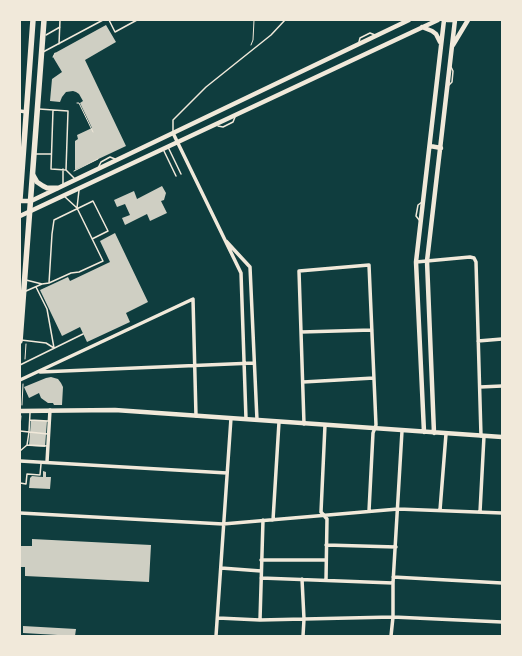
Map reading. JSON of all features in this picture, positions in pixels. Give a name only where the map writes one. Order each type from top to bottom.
[{"type":"main road","points":[[20,200],[33,20]]},
{"type":"main road","points":[[20,340],[44,20]]},
{"type":"main road","points":[[33,175],[37,182],[42,186],[47,188],[60,187]]},
{"type":"street","points":[[20,200],[31,201],[409,20]]},
{"type":"street","points":[[20,216],[438,20]]},
{"type":"street","points":[[424,432],[416,262],[444,20]]},
{"type":"street","points":[[434,433],[427,261],[452,46],[454,20],[447,20]]},
{"type":"street","points":[[452,46],[468,20]]},
{"type":"street","points":[[422,27],[427,28],[436,34],[441,46]]},
{"type":"street","points":[[309,68],[314,78]]},
{"type":"street","points":[[20,111],[27,112]]},
{"type":"street","points":[[173,133],[241,274],[246,419]]},
{"type":"street","points":[[430,146],[441,148]]},
{"type":"street","points":[[222,237],[250,266],[257,420]]},
{"type":"street","points":[[416,262],[470,257],[474,258],[476,262],[483,436],[480,512]]},
{"type":"street","points":[[304,424],[299,271],[369,265],[376,425],[373,433],[369,511]]},
{"type":"street","points":[[22,381],[36,372],[193,299],[196,416]]},
{"type":"street","points":[[301,332],[372,330]]},
{"type":"street","points":[[478,341],[502,339]]},
{"type":"street","points":[[420,353],[430,353]]},
{"type":"street","points":[[36,372],[254,363]]},
{"type":"street","points":[[303,382],[374,378]]},
{"type":"street","points":[[480,387],[502,386]]},
{"type":"street","points":[[47,462],[50,410]]},
{"type":"street","points":[[21,411],[115,410],[502,437]]},
{"type":"street","points":[[216,636],[231,418]]},
{"type":"street","points":[[273,520],[279,422]]},
{"type":"street","points":[[325,425],[321,512],[327,519],[326,580]]},
{"type":"street","points":[[391,636],[402,431]]},
{"type":"street","points":[[440,510],[446,434]]},
{"type":"street","points":[[20,461],[227,473]]},
{"type":"street","points":[[20,514],[223,524],[398,509],[502,513]]},
{"type":"street","points":[[260,620],[262,520]]},
{"type":"street","points":[[326,545],[396,547]]},
{"type":"street","points":[[261,560],[326,560]]},
{"type":"street","points":[[221,568],[261,571]]},
{"type":"street","points":[[393,577],[502,583]]},
{"type":"street","points":[[261,578],[393,583]]},
{"type":"street","points":[[302,579],[304,619],[303,636]]},
{"type":"street","points":[[218,618],[260,620],[393,617],[502,622]]},
{"type":"lane","points":[[59,44],[60,20]]},
{"type":"lane","points":[[42,53],[103,20]]},
{"type":"lane","points":[[109,20],[115,32],[137,20]]},
{"type":"lane","points":[[173,133],[173,120],[206,87],[271,35],[285,20]]},
{"type":"lane","points":[[43,36],[60,27]]},
{"type":"lane","points":[[38,109],[68,111],[66,170]]},
{"type":"lane","points":[[53,110],[51,169],[66,170],[76,180]]},
{"type":"lane","points":[[166,148],[181,174]]},
{"type":"lane","points":[[166,148],[176,176]]},
{"type":"lane","points":[[34,154],[51,154]]},
{"type":"lane","points":[[60,187],[63,169]]},
{"type":"lane","points":[[77,208],[79,189]]},
{"type":"lane","points":[[24,292],[71,273],[79,272],[103,261],[77,208],[64,196]]},
{"type":"lane","points":[[49,283],[54,220],[94,201],[108,231],[92,239]]},
{"type":"lane","points":[[24,280],[42,284]]},
{"type":"lane","points":[[36,287],[47,309],[54,348]]},
{"type":"lane","points":[[20,365],[83,334]]},
{"type":"lane","points":[[20,340],[46,344],[54,348]]},
{"type":"lane","points":[[20,451],[27,445],[31,411]]},
{"type":"lane","points":[[30,420],[49,421]]},
{"type":"lane","points":[[20,431],[49,434]]},
{"type":"lane","points":[[27,445],[48,446]]},
{"type":"lane","points":[[20,483],[26,484],[27,474],[40,475],[41,462]]},
{"type":"path","points":[[248,53],[253,40],[254,20]]},
{"type":"path","points":[[53,57],[55,53]]},
{"type":"path","points":[[77,103],[79,103],[93,132]]},
{"type":"path","points":[[73,171],[98,159]]},
{"type":"path","points":[[25,356],[26,345]]},
{"type":"path","points":[[20,426],[22,381]]},
{"type":"building","points":[[106,25],[116,42],[85,60],[126,146],[75,170],[75,141],[78,139],[77,135],[92,128],[80,103],[83,101],[76,92],[66,92],[60,102],[50,101],[52,79],[62,72],[53,57],[55,53]]},
{"type":"building","points":[[162,186],[166,193],[164,200],[161,201],[167,213],[150,221],[147,214],[125,225],[122,218],[130,215],[125,204],[117,207],[114,200],[134,191],[137,199]]},
{"type":"building","points":[[115,233],[148,302],[126,313],[130,322],[87,342],[80,327],[62,336],[40,290],[68,277],[70,281],[110,262],[100,241]]},
{"type":"building","points":[[51,377],[58,379],[63,387],[62,405],[48,403],[41,398],[39,393],[29,398],[24,387]]},
{"type":"building","points":[[31,420],[47,421],[45,447],[29,446]]},
{"type":"building","points":[[43,471],[46,472],[46,477],[51,477],[50,489],[29,488],[30,478],[32,476],[43,477]]},
{"type":"building","points":[[32,539],[151,545],[149,582],[25,576],[25,567],[20,567],[20,546],[32,546]]},
{"type":"building","points":[[23,626],[76,629],[75,636],[23,633]]}]
